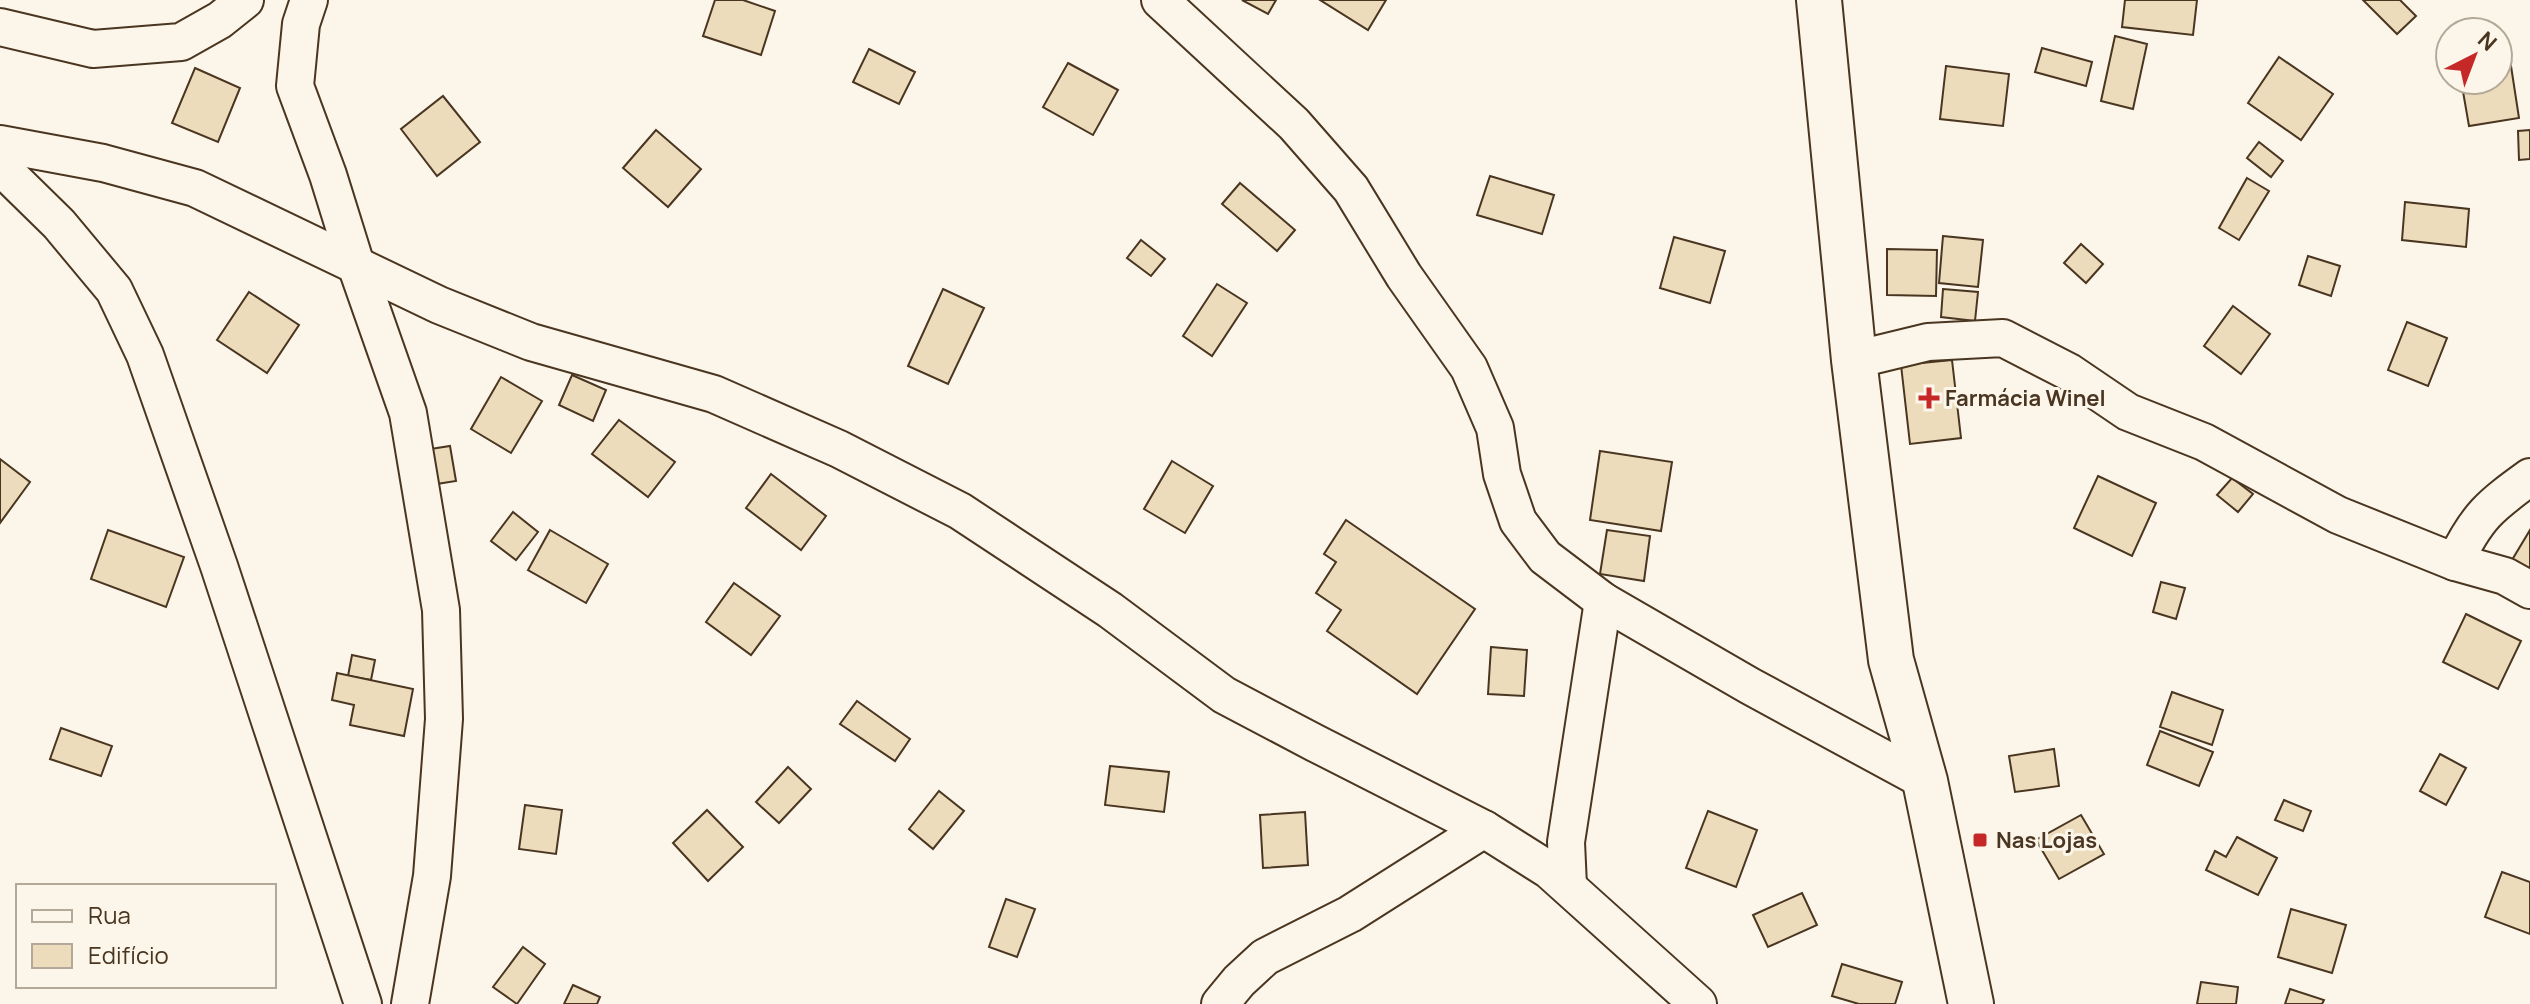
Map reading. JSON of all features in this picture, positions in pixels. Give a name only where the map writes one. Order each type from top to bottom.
[{"type":"street","points":[[0,27],[93,49],[181,42],[220,20],[245,0]]},
{"type":"street","points":[[309,0],[301,24],[295,86],[408,413],[441,610],[444,719],[432,876],[410,1004]]},
{"type":"street","points":[[1160,0],[1294,124],[1351,189],[1404,276],[1469,368],[1495,428],[1502,474],[1518,521],[1545,557],[1603,601],[1750,686],[1925,781]]},
{"type":"street","points":[[1819,0],[1854,360],[1891,660],[1925,781],[1971,1004]]},
{"type":"street","points":[[0,144],[103,163],[195,188],[439,305],[531,342],[714,394],[839,449],[960,511],[1110,610],[1224,695],[1484,829],[1549,870],[1698,1004]]},
{"type":"street","points":[[0,169],[59,224],[114,290],[145,355],[229,596],[363,1004]]},
{"type":"street","points":[[1854,360],[1928,342],[2003,338],[2069,372],[2128,412],[2204,442],[2338,515],[2455,562],[2505,576],[2530,590]]},
{"type":"street","points":[[2455,562],[2470,531],[2492,505],[2530,477]]},
{"type":"street","points":[[1568,886],[1566,842],[1603,601]]},
{"type":"street","points":[[1220,1004],[1265,957],[1350,914],[1484,829]]},
{"type":"building","points":[[715,0],[743,0],[775,11],[761,55],[703,36]]},
{"type":"building","points":[[1242,0],[1276,0],[1268,14]]},
{"type":"building","points":[[1320,0],[1386,0],[1368,30]]},
{"type":"building","points":[[2125,0],[2197,0],[2193,35],[2122,27]]},
{"type":"building","points":[[2363,0],[2400,0],[2416,16],[2397,34]]},
{"type":"building","points":[[2115,36],[2147,44],[2133,109],[2101,101]]},
{"type":"building","points":[[2042,48],[2092,62],[2086,86],[2035,72]]},
{"type":"building","points":[[869,49],[915,72],[899,104],[853,82]]},
{"type":"building","points":[[2279,57],[2333,94],[2301,140],[2248,103]]},
{"type":"building","points":[[1068,63],[1118,90],[1093,135],[1043,107]]},
{"type":"building","points":[[1946,66],[2009,74],[2003,126],[1940,119]]},
{"type":"building","points":[[195,68],[240,88],[218,142],[172,123]]},
{"type":"building","points":[[2514,86],[2519,118],[2469,126],[2464,96],[2514,96]]},
{"type":"building","points":[[443,96],[480,142],[437,176],[401,129]]},
{"type":"building","points":[[656,130],[701,169],[668,207],[623,168]]},
{"type":"building","points":[[2530,130],[2530,159],[2519,160],[2518,131]]},
{"type":"building","points":[[2259,142],[2283,161],[2271,177],[2247,158]]},
{"type":"building","points":[[1490,176],[1554,195],[1542,234],[1477,215]]},
{"type":"building","points":[[2247,178],[2269,191],[2239,240],[2219,228]]},
{"type":"building","points":[[1240,183],[1295,230],[1277,251],[1222,204]]},
{"type":"building","points":[[2405,202],[2469,209],[2466,247],[2402,240]]},
{"type":"building","points":[[1943,236],[1983,240],[1978,287],[1939,283]]},
{"type":"building","points":[[1674,237],[1725,251],[1710,303],[1660,288]]},
{"type":"building","points":[[1141,240],[1165,259],[1151,276],[1127,258]]},
{"type":"building","points":[[2081,244],[2103,264],[2086,283],[2064,263]]},
{"type":"building","points":[[1887,249],[1937,250],[1936,296],[1887,295]]},
{"type":"building","points":[[2308,256],[2340,266],[2331,296],[2299,285]]},
{"type":"building","points":[[1217,284],[1247,303],[1212,356],[1183,336]]},
{"type":"building","points":[[943,289],[984,308],[948,384],[908,366]]},
{"type":"building","points":[[1943,289],[1978,292],[1975,321],[1941,317]]},
{"type":"building","points":[[249,292],[299,325],[267,373],[217,340]]},
{"type":"building","points":[[2233,306],[2270,334],[2241,374],[2204,346]]},
{"type":"building","points":[[2407,322],[2447,338],[2428,386],[2388,370]]},
{"type":"building","points":[[1952,360],[1961,438],[1910,444],[1901,365]]},
{"type":"building","points":[[572,375],[606,390],[593,421],[559,405]]},
{"type":"building","points":[[501,377],[542,401],[511,453],[471,429]]},
{"type":"building","points":[[619,420],[675,462],[648,497],[592,454]]},
{"type":"building","points":[[450,446],[456,481],[430,485],[424,450]]},
{"type":"building","points":[[1600,451],[1672,462],[1661,531],[1590,520]]},
{"type":"building","points":[[0,459],[30,482],[0,523]]},
{"type":"building","points":[[1172,461],[1213,486],[1185,533],[1144,509]]},
{"type":"building","points":[[771,474],[826,516],[801,550],[746,508]]},
{"type":"building","points":[[2098,476],[2156,503],[2132,556],[2074,528]]},
{"type":"building","points":[[2232,478],[2253,494],[2238,512],[2217,495]]},
{"type":"building","points":[[513,512],[538,532],[516,560],[491,541]]},
{"type":"building","points":[[1346,520],[1475,609],[1417,694],[1327,631],[1341,610],[1316,593],[1336,562],[1324,554]]},
{"type":"building","points":[[108,530],[184,557],[166,607],[91,579]]},
{"type":"building","points":[[550,530],[608,564],[586,603],[528,570]]},
{"type":"building","points":[[1607,530],[1650,536],[1644,581],[1600,574]]},
{"type":"building","points":[[2530,530],[2530,571],[2512,560]]},
{"type":"building","points":[[2161,582],[2185,588],[2176,619],[2153,612]]},
{"type":"building","points":[[734,583],[780,616],[751,655],[706,622]]},
{"type":"building","points":[[2466,614],[2521,641],[2498,689],[2443,662]]},
{"type":"building","points":[[1491,647],[1527,650],[1524,696],[1488,694]]},
{"type":"building","points":[[352,655],[375,660],[371,680],[348,676]]},
{"type":"building","points":[[337,673],[413,689],[404,736],[350,725],[354,705],[332,700]]},
{"type":"building","points":[[2172,692],[2223,710],[2212,745],[2160,727]]},
{"type":"building","points":[[857,701],[910,739],[895,761],[840,724]]},
{"type":"building","points":[[61,728],[112,746],[101,776],[50,759]]},
{"type":"building","points":[[2160,731],[2213,752],[2199,786],[2147,765]]},
{"type":"building","points":[[2054,749],[2059,786],[2015,792],[2009,756]]},
{"type":"building","points":[[2440,754],[2466,768],[2446,805],[2420,791]]},
{"type":"building","points":[[1110,766],[1169,772],[1164,812],[1105,805]]},
{"type":"building","points":[[788,767],[811,789],[779,823],[756,802]]},
{"type":"building","points":[[939,791],[964,811],[933,849],[909,829]]},
{"type":"building","points":[[2284,800],[2311,811],[2303,831],[2275,820]]},
{"type":"building","points":[[525,805],[562,810],[556,854],[519,849]]},
{"type":"building","points":[[707,810],[743,847],[708,881],[673,843]]},
{"type":"building","points":[[1708,811],[1757,830],[1736,887],[1686,868]]},
{"type":"building","points":[[1305,812],[1308,865],[1263,868],[1260,815]]},
{"type":"building","points":[[2081,815],[2104,854],[2059,879],[2036,840]]},
{"type":"building","points":[[2237,837],[2277,858],[2258,895],[2206,870],[2215,851],[2226,857]]},
{"type":"building","points":[[2502,872],[2530,882],[2530,934],[2485,917]]},
{"type":"building","points":[[1802,893],[1817,925],[1768,947],[1753,915]]},
{"type":"building","points":[[1006,899],[1035,909],[1017,957],[989,947]]},
{"type":"building","points":[[2291,909],[2346,925],[2332,973],[2278,957]]},
{"type":"building","points":[[523,947],[545,964],[517,1004],[493,987]]},
{"type":"building","points":[[1842,964],[1902,982],[1895,1004],[1859,1004],[1832,996]]},
{"type":"building","points":[[2201,982],[2238,987],[2236,1004],[2197,1004]]},
{"type":"building","points":[[573,985],[600,997],[597,1004],[564,1004]]},
{"type":"building","points":[[2290,989],[2324,1000],[2322,1004],[2285,1004]]},
{"type":"place","name":"Farmácia Winel","points":[[1929,398]]},
{"type":"place","name":"Nas Lojas","points":[[1980,840]]}]
